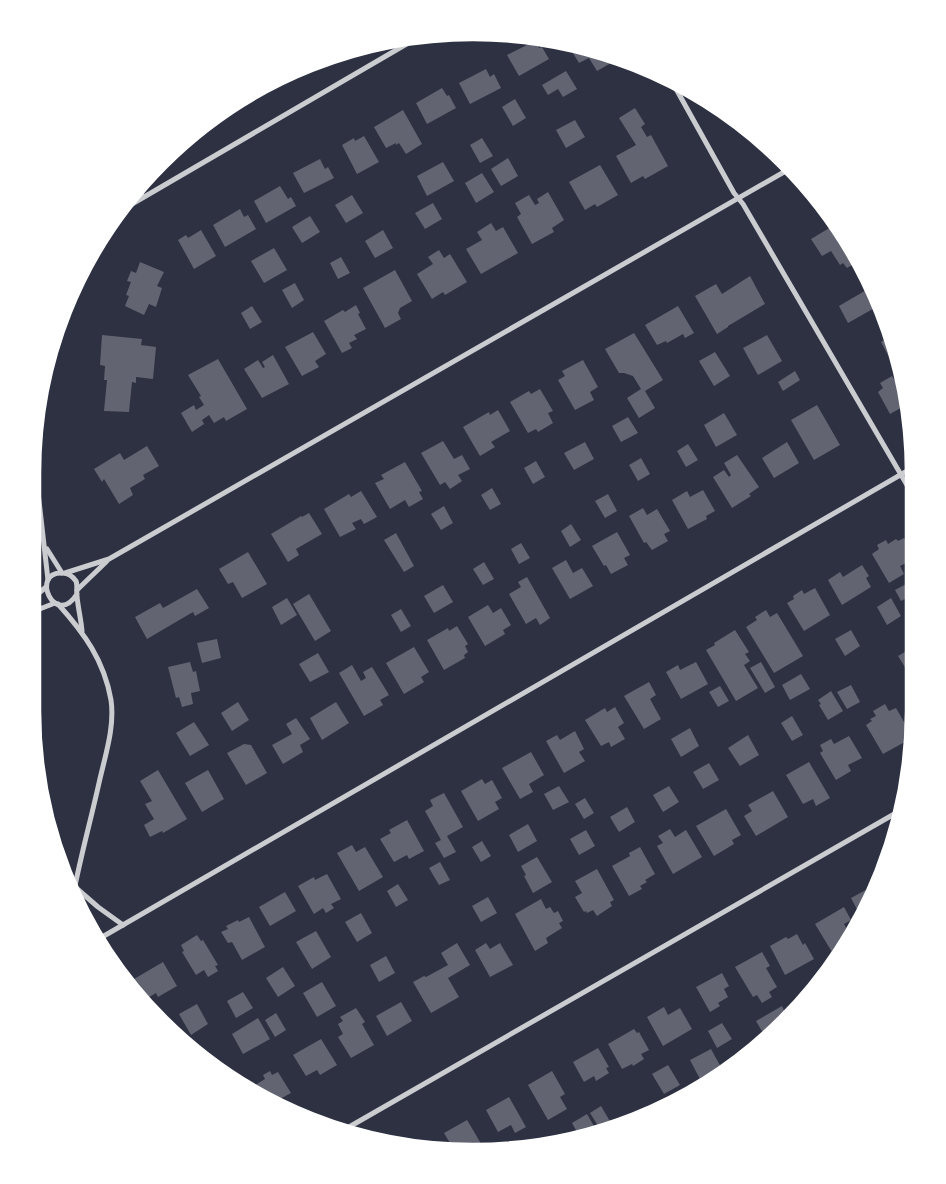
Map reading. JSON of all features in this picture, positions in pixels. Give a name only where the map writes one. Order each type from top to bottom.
[{"type":"street","points":[[135,202],[403,46]]},
{"type":"street","points":[[678,92],[738,198],[906,482]]},
{"type":"street","points":[[48,580],[53,576],[109,559],[784,172]]},
{"type":"street","points":[[103,936],[906,472]]},
{"type":"street","points":[[40,513],[46,546],[48,580],[46,586],[40,592]]},
{"type":"street","points":[[46,546],[64,573],[75,580],[82,631]]},
{"type":"street","points":[[40,609],[56,603],[65,604],[71,602],[77,592],[109,559]]},
{"type":"street","points":[[46,586],[48,596],[82,631],[104,673],[112,714],[105,758],[76,882]]},
{"type":"street","points":[[351,1126],[893,815]]},
{"type":"street","points":[[81,894],[123,925]]},
{"type":"building","points":[[529,44],[537,45],[539,48],[542,47],[549,59],[519,76],[507,55]]},
{"type":"building","points":[[572,52],[611,63],[597,71],[589,58],[579,63]]},
{"type":"building","points":[[486,69],[490,77],[494,74],[501,88],[470,104],[459,83]]},
{"type":"building","points":[[566,71],[577,89],[563,97],[558,89],[548,95],[542,85]]},
{"type":"building","points":[[442,88],[447,96],[449,95],[456,108],[427,124],[416,103]]},
{"type":"building","points":[[515,99],[526,118],[513,126],[502,107]]},
{"type":"building","points":[[635,108],[645,124],[641,127],[647,137],[651,135],[668,166],[645,179],[643,176],[631,183],[616,156],[636,145],[619,118]]},
{"type":"building","points":[[403,110],[422,144],[406,154],[399,143],[386,148],[374,127]]},
{"type":"building","points":[[575,120],[585,137],[566,148],[556,130]]},
{"type":"building","points":[[364,136],[379,162],[357,174],[342,145],[354,138],[355,141]]},
{"type":"building","points":[[482,138],[493,156],[480,163],[470,145]]},
{"type":"building","points":[[508,158],[518,176],[501,186],[491,169]]},
{"type":"building","points":[[320,159],[325,169],[328,167],[334,178],[304,193],[293,173]]},
{"type":"building","points":[[443,162],[454,181],[427,196],[417,176]]},
{"type":"building","points":[[600,165],[618,195],[597,207],[595,204],[585,210],[569,182]]},
{"type":"building","points":[[482,173],[494,192],[476,203],[465,183]]},
{"type":"building","points":[[280,186],[288,199],[291,197],[296,206],[266,223],[254,201]]},
{"type":"building","points":[[548,192],[564,220],[552,228],[554,232],[532,244],[517,217],[521,214],[515,203],[529,195],[535,205],[539,203],[537,199]]},
{"type":"building","points":[[352,195],[363,213],[346,223],[335,205]]},
{"type":"building","points":[[433,203],[442,219],[425,229],[415,213]]},
{"type":"building","points":[[240,209],[244,217],[248,215],[256,229],[225,247],[213,225]]},
{"type":"building","points":[[310,216],[320,232],[302,243],[292,227]]},
{"type":"building","points":[[491,223],[496,231],[503,227],[518,253],[481,274],[466,249],[482,240],[477,232]]},
{"type":"building","points":[[830,228],[853,265],[847,268],[843,263],[840,265],[831,251],[822,256],[811,239]]},
{"type":"building","points":[[201,230],[216,256],[194,269],[178,240],[186,235],[188,238]]},
{"type":"building","points":[[383,230],[393,248],[375,258],[365,241]]},
{"type":"building","points":[[274,248],[287,270],[264,283],[251,261]]},
{"type":"building","points":[[439,250],[444,258],[450,254],[467,282],[445,295],[443,292],[432,299],[417,274],[433,264],[428,257]]},
{"type":"building","points":[[341,257],[350,273],[338,279],[330,263]]},
{"type":"building","points":[[140,262],[164,272],[157,286],[162,288],[156,307],[149,304],[144,315],[125,306],[129,296],[126,295],[131,282],[127,281],[131,271],[136,273]]},
{"type":"building","points":[[395,270],[412,301],[400,308],[398,313],[401,319],[385,328],[363,288]]},
{"type":"building","points":[[750,276],[765,304],[717,334],[695,296],[716,284],[722,294]]},
{"type":"building","points":[[295,283],[304,300],[292,308],[282,290]]},
{"type":"building","points":[[865,291],[874,309],[848,323],[839,306]]},
{"type":"building","points":[[356,305],[360,313],[358,314],[366,329],[354,335],[357,339],[349,343],[352,348],[342,353],[324,321]]},
{"type":"building","points":[[252,306],[262,322],[250,329],[241,313]]},
{"type":"building","points":[[678,306],[694,333],[685,338],[683,334],[667,343],[666,341],[657,345],[645,325]]},
{"type":"building","points":[[313,332],[326,354],[315,361],[319,367],[302,376],[285,347]]},
{"type":"building","points":[[634,333],[663,380],[645,391],[655,408],[639,418],[627,398],[641,389],[633,376],[619,373],[605,349]]},
{"type":"building","points":[[102,335],[142,339],[141,345],[156,347],[153,379],[136,377],[136,383],[132,382],[129,412],[104,411],[107,380],[104,380],[105,366],[100,365]]},
{"type":"building","points":[[767,335],[782,361],[758,375],[743,348]]},
{"type":"building","points":[[885,340],[889,357],[881,342]]},
{"type":"building","points":[[715,352],[730,376],[714,386],[699,361]]},
{"type":"building","points":[[273,355],[289,384],[262,398],[244,369],[258,360],[263,368],[265,367],[262,362]]},
{"type":"building","points":[[218,359],[247,409],[226,421],[224,417],[214,423],[209,415],[202,420],[204,424],[192,432],[181,413],[194,405],[196,410],[204,405],[199,397],[201,396],[188,375]]},
{"type":"building","points":[[583,360],[598,387],[590,392],[594,400],[575,410],[558,380],[565,376],[562,371]]},
{"type":"building","points":[[795,371],[800,380],[783,391],[778,382]]},
{"type":"building","points":[[892,376],[896,382],[901,408],[890,414],[878,392],[883,388],[880,383]]},
{"type":"building","points":[[540,389],[553,411],[548,413],[553,423],[538,432],[536,429],[528,433],[510,402],[529,391],[531,394]]},
{"type":"building","points":[[817,405],[840,445],[814,460],[791,420]]},
{"type":"building","points":[[498,410],[510,431],[491,442],[495,447],[480,456],[463,427],[489,412],[490,415]]},
{"type":"building","points":[[724,413],[737,435],[716,447],[704,425]]},
{"type":"building","points":[[628,417],[638,433],[621,442],[612,426]]},
{"type":"building","points":[[443,441],[454,459],[462,455],[470,469],[458,475],[462,481],[450,489],[445,482],[440,485],[421,453]]},
{"type":"building","points":[[585,442],[594,459],[574,470],[564,453]]},
{"type":"building","points":[[787,442],[799,463],[774,478],[762,458]]},
{"type":"building","points":[[688,444],[698,460],[686,467],[677,451]]},
{"type":"building","points":[[147,446],[159,466],[143,475],[145,479],[130,488],[133,495],[119,504],[104,479],[102,482],[94,469],[120,453],[124,460]]},
{"type":"building","points":[[737,455],[759,487],[749,494],[751,496],[732,508],[713,477],[724,470],[729,477],[731,475],[724,463]]},
{"type":"building","points":[[641,458],[650,474],[638,481],[629,465]]},
{"type":"building","points":[[536,461],[545,477],[533,484],[524,468]]},
{"type":"building","points":[[405,462],[422,491],[419,492],[423,499],[409,507],[405,500],[390,509],[375,483],[384,479],[381,475]]},
{"type":"building","points":[[492,488],[501,504],[490,510],[481,495]]},
{"type":"building","points":[[703,490],[715,511],[706,516],[707,519],[688,529],[672,500],[687,491],[690,497]]},
{"type":"building","points":[[361,491],[377,517],[364,524],[361,519],[352,523],[356,529],[340,537],[324,509],[349,494],[351,497]]},
{"type":"building","points":[[608,494],[617,511],[605,518],[595,501]]},
{"type":"building","points":[[444,506],[453,523],[441,530],[431,514]]},
{"type":"building","points":[[643,508],[647,515],[657,509],[670,531],[664,534],[668,541],[652,550],[646,542],[644,543],[629,516]]},
{"type":"building","points":[[309,513],[322,534],[296,549],[299,555],[288,562],[271,534]]},
{"type":"building","points":[[571,524],[581,540],[570,547],[561,531]]},
{"type":"building","points":[[617,532],[630,555],[624,558],[628,565],[611,574],[592,546]]},
{"type":"building","points":[[396,533],[414,566],[404,572],[384,540]]},
{"type":"building","points":[[904,538],[906,542],[906,563],[900,566],[904,574],[889,583],[872,554],[879,549],[877,545],[886,540],[888,544],[896,539],[898,541]]},
{"type":"building","points":[[521,543],[530,558],[519,564],[511,549]]},
{"type":"building","points":[[248,552],[267,584],[242,598],[233,582],[228,584],[219,569]]},
{"type":"building","points":[[566,560],[573,573],[582,568],[593,586],[570,599],[552,568]]},
{"type":"building","points":[[484,562],[494,579],[483,585],[473,569]]},
{"type":"building","points":[[862,565],[869,576],[866,578],[871,587],[842,605],[828,580],[840,572],[843,577]]},
{"type":"building","points":[[527,577],[550,618],[540,625],[536,618],[526,624],[509,594],[521,587],[518,582]]},
{"type":"building","points":[[906,584],[906,598],[901,601],[895,590]]},
{"type":"building","points":[[443,585],[453,602],[434,613],[424,596]]},
{"type":"building","points":[[815,588],[830,615],[804,631],[787,603],[794,599],[793,596],[802,590],[804,594]]},
{"type":"building","points":[[197,589],[209,608],[195,616],[193,612],[147,639],[135,617],[160,603],[163,608]]},
{"type":"building","points":[[309,594],[331,631],[315,641],[293,604]]},
{"type":"building","points":[[287,598],[297,615],[281,625],[272,607]]},
{"type":"building","points":[[891,598],[901,616],[887,625],[877,607]]},
{"type":"building","points":[[488,605],[493,613],[501,608],[511,625],[503,630],[505,634],[485,646],[468,617]]},
{"type":"building","points":[[401,609],[411,626],[401,632],[391,615]]},
{"type":"building","points":[[766,610],[770,617],[777,613],[803,656],[774,673],[746,627],[757,620],[755,617]]},
{"type":"building","points":[[457,626],[468,644],[465,646],[468,652],[464,655],[465,658],[444,670],[427,640],[448,628],[449,631]]},
{"type":"building","points":[[735,630],[749,652],[745,654],[750,661],[744,665],[758,688],[736,701],[706,650]]},
{"type":"building","points":[[851,630],[860,646],[845,656],[835,639]]},
{"type":"building","points":[[217,639],[221,658],[202,663],[197,643]]},
{"type":"building","points":[[414,647],[429,672],[421,677],[424,682],[404,694],[386,663]]},
{"type":"building","points":[[906,651],[906,669],[898,656]]},
{"type":"building","points":[[318,653],[329,672],[310,682],[299,664]]},
{"type":"building","points":[[190,662],[193,672],[196,671],[200,691],[191,693],[193,704],[182,707],[179,697],[176,698],[168,667]]},
{"type":"building","points":[[696,662],[708,684],[681,699],[666,672],[678,665],[680,670]]},
{"type":"building","points":[[761,662],[775,687],[765,693],[750,668]]},
{"type":"building","points":[[352,665],[361,681],[366,678],[363,672],[372,667],[389,695],[380,700],[383,705],[364,716],[339,673]]},
{"type":"building","points":[[801,674],[810,689],[790,700],[782,685]]},
{"type":"building","points":[[649,682],[656,695],[650,699],[661,719],[644,729],[624,696]]},
{"type":"building","points":[[851,685],[860,702],[847,709],[837,692]]},
{"type":"building","points":[[720,686],[729,701],[718,707],[709,692]]},
{"type":"building","points":[[831,691],[843,711],[828,720],[818,700]]},
{"type":"building","points":[[238,702],[249,720],[232,731],[221,713]]},
{"type":"building","points":[[336,702],[349,723],[322,740],[310,718]]},
{"type":"building","points":[[885,704],[889,711],[896,708],[906,725],[905,742],[883,754],[866,725],[872,721],[870,719],[876,716],[873,711]]},
{"type":"building","points":[[615,707],[624,723],[618,727],[625,739],[611,747],[609,742],[601,746],[585,720],[605,708],[607,712]]},
{"type":"building","points":[[792,716],[803,735],[792,741],[781,723]]},
{"type":"building","points":[[296,718],[310,739],[300,745],[303,752],[283,764],[272,745],[292,734],[286,724]]},
{"type":"building","points":[[194,722],[209,745],[190,756],[176,733]]},
{"type":"building","points":[[690,728],[699,746],[681,757],[671,739]]},
{"type":"building","points":[[575,731],[584,749],[579,752],[585,761],[564,773],[546,741],[557,735],[560,740]]},
{"type":"building","points":[[748,735],[759,755],[740,766],[728,748]]},
{"type":"building","points":[[849,736],[862,758],[848,765],[851,771],[836,780],[820,753],[823,751],[820,745],[831,739],[834,744]]},
{"type":"building","points":[[244,744],[251,745],[267,773],[246,785],[227,753]]},
{"type":"building","points":[[531,752],[544,775],[529,784],[533,792],[520,799],[502,768]]},
{"type":"building","points":[[809,762],[830,798],[816,806],[813,799],[803,804],[786,775]]},
{"type":"building","points":[[709,763],[719,780],[703,789],[693,772]]},
{"type":"building","points":[[158,770],[187,819],[163,833],[162,831],[150,837],[144,825],[154,819],[145,804],[152,801],[140,781]]},
{"type":"building","points":[[208,770],[224,799],[202,812],[185,783]]},
{"type":"building","points":[[482,779],[485,784],[492,780],[502,798],[495,802],[499,809],[478,821],[461,791]]},
{"type":"building","points":[[559,786],[569,802],[553,810],[544,794]]},
{"type":"building","points":[[669,786],[679,802],[663,812],[653,795]]},
{"type":"building","points":[[773,791],[788,817],[756,836],[744,816],[752,811],[748,805]]},
{"type":"building","points":[[444,793],[463,827],[447,836],[456,852],[444,858],[435,843],[441,840],[425,811],[433,806],[430,800]]},
{"type":"building","points":[[585,798],[594,813],[584,819],[575,804]]},
{"type":"building","points":[[627,807],[635,822],[619,832],[610,817]]},
{"type":"building","points":[[726,809],[741,835],[732,840],[734,844],[714,856],[696,826]]},
{"type":"building","points":[[407,820],[424,851],[409,859],[407,855],[394,862],[380,839],[391,833],[389,830]]},
{"type":"building","points":[[528,824],[537,841],[518,852],[509,835]]},
{"type":"building","points":[[670,829],[675,837],[686,830],[702,857],[673,874],[657,846],[663,843],[658,836]]},
{"type":"building","points":[[586,830],[595,846],[579,855],[570,839]]},
{"type":"building","points":[[482,841],[491,856],[481,862],[472,847]]},
{"type":"building","points":[[352,845],[356,852],[365,847],[383,877],[359,891],[337,853]]},
{"type":"building","points":[[640,847],[655,874],[645,880],[647,882],[640,886],[642,889],[629,896],[612,866],[630,856],[629,853]]},
{"type":"building","points":[[537,857],[552,882],[533,893],[521,866]]},
{"type":"building","points":[[440,862],[450,880],[439,885],[429,868]]},
{"type":"building","points":[[597,869],[614,900],[610,902],[612,906],[597,916],[593,910],[587,913],[586,911],[584,912],[575,897],[582,893],[575,881]]},
{"type":"building","points":[[327,874],[341,899],[331,904],[334,908],[326,913],[323,908],[314,914],[298,886],[314,877],[315,880]]},
{"type":"building","points":[[398,884],[408,900],[396,907],[387,891]]},
{"type":"building","points":[[867,889],[857,910],[851,898]]},
{"type":"building","points":[[285,892],[296,911],[270,926],[259,907]]},
{"type":"building","points":[[488,897],[497,913],[481,922],[472,906]]},
{"type":"building","points":[[541,899],[546,909],[550,907],[554,913],[558,911],[563,921],[559,923],[562,928],[546,938],[548,943],[535,951],[515,914]]},
{"type":"building","points":[[844,907],[851,920],[844,924],[847,930],[832,952],[815,924]]},
{"type":"building","points":[[361,913],[372,933],[357,942],[345,922]]},
{"type":"building","points":[[249,917],[265,947],[242,960],[232,942],[228,943],[221,932],[228,929],[226,926]]},
{"type":"building","points":[[316,931],[331,957],[312,969],[296,942]]},
{"type":"building","points":[[797,934],[803,945],[805,943],[814,959],[785,975],[770,946],[786,937],[788,939]]},
{"type":"building","points":[[197,935],[201,941],[203,940],[218,965],[215,966],[218,971],[208,977],[204,970],[196,975],[182,952],[184,951],[181,945]]},
{"type":"building","points":[[457,943],[470,965],[448,978],[459,997],[431,1013],[413,982],[448,965],[441,953]]},
{"type":"building","points":[[486,943],[490,949],[500,943],[513,965],[490,977],[475,950]]},
{"type":"building","points":[[762,952],[770,966],[766,968],[777,987],[769,992],[772,997],[762,1003],[757,995],[753,997],[735,967]]},
{"type":"building","points":[[386,956],[395,973],[379,982],[370,965]]},
{"type":"building","points":[[163,962],[177,986],[158,997],[156,993],[148,998],[134,979]]},
{"type":"building","points":[[283,967],[295,986],[278,997],[266,978]]},
{"type":"building","points":[[722,973],[729,986],[724,989],[728,997],[718,1003],[720,1006],[710,1012],[696,987]]},
{"type":"building","points":[[322,982],[336,1006],[317,1017],[303,993]]},
{"type":"building","points":[[243,992],[253,1008],[236,1018],[227,1001]]},
{"type":"building","points":[[401,1002],[412,1021],[387,1036],[376,1016]]},
{"type":"building","points":[[197,1004],[208,1024],[191,1035],[179,1014]]},
{"type":"building","points":[[782,1006],[784,1011],[763,1033],[756,1021]]},
{"type":"building","points":[[664,1007],[668,1015],[680,1008],[692,1029],[663,1046],[647,1017]]},
{"type":"building","points":[[356,1008],[365,1022],[362,1024],[374,1045],[351,1058],[338,1037],[343,1034],[338,1024],[343,1021],[340,1017]]},
{"type":"building","points":[[276,1013],[286,1030],[275,1037],[265,1020]]},
{"type":"building","points":[[258,1018],[270,1039],[243,1054],[232,1034]]},
{"type":"building","points":[[722,1023],[732,1039],[717,1048],[708,1031]]},
{"type":"building","points":[[634,1029],[637,1033],[639,1032],[649,1050],[641,1054],[644,1059],[633,1066],[632,1064],[622,1069],[608,1044]]},
{"type":"building","points":[[321,1039],[337,1065],[320,1075],[317,1070],[306,1076],[293,1055]]},
{"type":"building","points":[[598,1048],[609,1067],[606,1068],[609,1073],[596,1081],[594,1076],[584,1082],[573,1062]]},
{"type":"building","points":[[711,1049],[721,1066],[700,1079],[690,1060]]},
{"type":"building","points":[[668,1065],[680,1085],[664,1094],[652,1074]]},
{"type":"building","points":[[270,1071],[272,1075],[278,1072],[291,1093],[280,1099],[255,1085],[265,1079],[263,1075]]},
{"type":"building","points":[[552,1071],[565,1094],[560,1097],[567,1109],[548,1120],[528,1085]]},
{"type":"building","points":[[509,1097],[526,1127],[515,1133],[511,1125],[498,1132],[486,1110]]},
{"type":"building","points":[[601,1106],[610,1122],[598,1125],[590,1113]]},
{"type":"building","points":[[587,1114],[594,1126],[577,1131],[572,1123]]},
{"type":"building","points":[[467,1120],[481,1144],[450,1143],[444,1133]]}]
